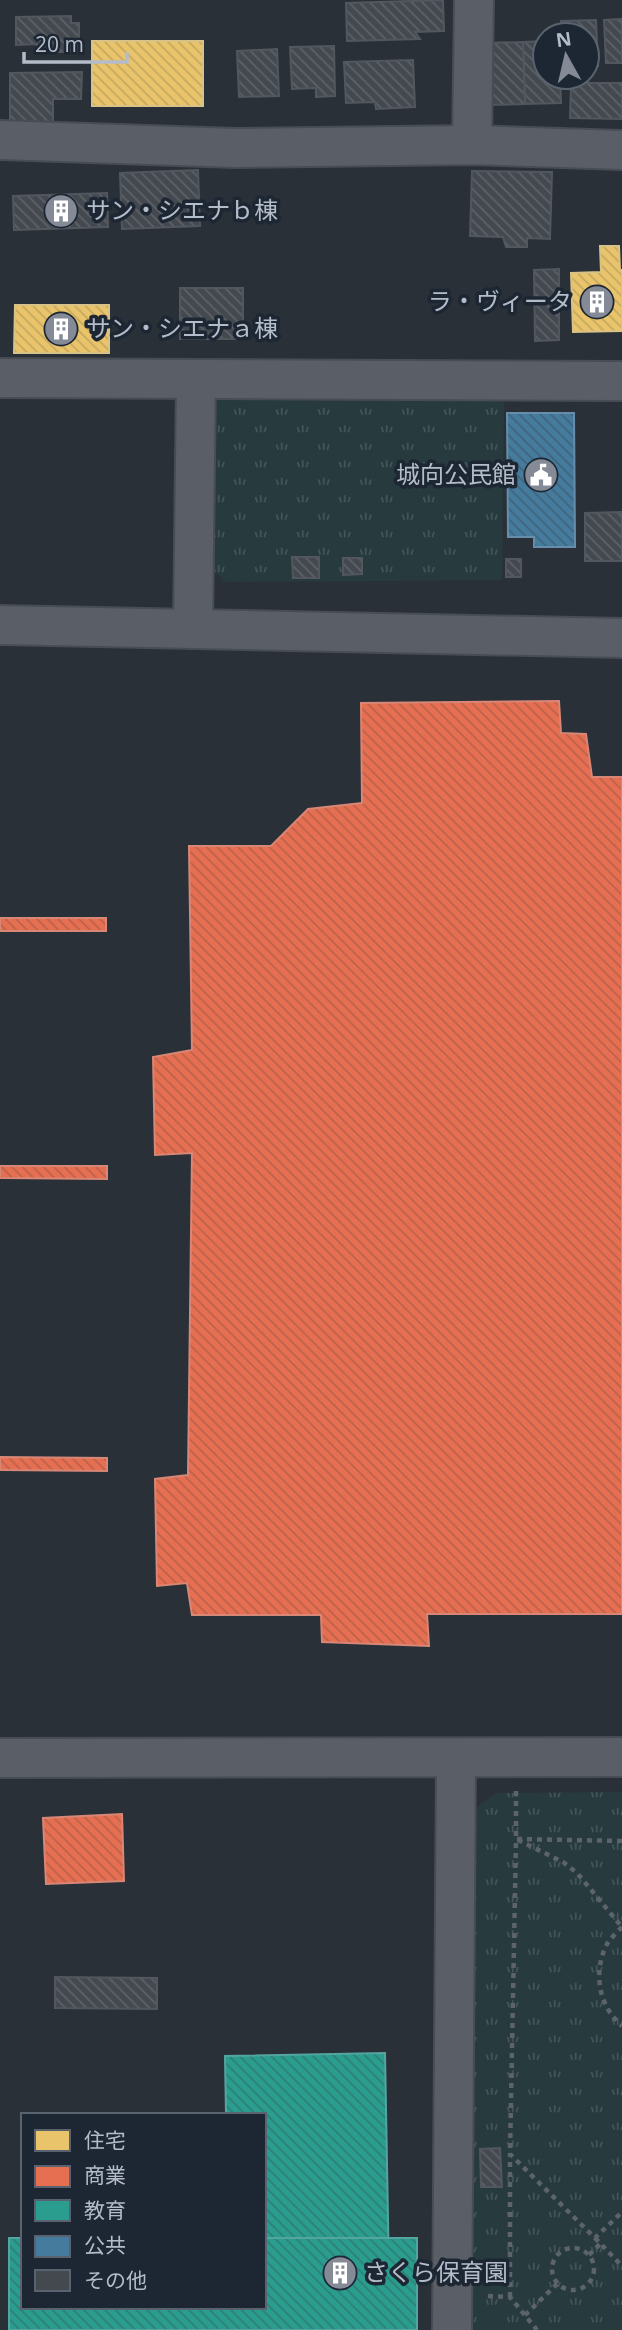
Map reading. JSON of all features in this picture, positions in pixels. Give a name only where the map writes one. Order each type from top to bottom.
[{"type":"street","points":[[472,145],[474,0]]},
{"type":"street","points":[[0,141],[236,148],[472,145],[622,150]]},
{"type":"street","points":[[0,378],[622,381]]},
{"type":"street","points":[[193,629],[196,380]]},
{"type":"street","points":[[0,625],[622,638]]},
{"type":"street","points":[[0,1758],[622,1757]]},
{"type":"street","points":[[452,2313],[456,1758]]},
{"type":"path","points":[[516,1784],[510,2297],[537,2330]]},
{"type":"path","points":[[516,1839],[622,1841]]},
{"type":"path","points":[[516,1839],[563,1862],[577,1873],[622,1927],[608,1942],[600,1961],[599,1981],[604,2003],[622,2026]]},
{"type":"path","points":[[510,2154],[622,2266]]},
{"type":"path","points":[[595,2238],[622,2212]]},
{"type":"path","points":[[589,2255],[600,2244]]},
{"type":"path","points":[[580,2248],[589,2255],[594,2264],[594,2272],[588,2285],[576,2291],[569,2291],[557,2284],[551,2272],[554,2259],[559,2253],[580,2248]]},
{"type":"path","points":[[525,2315],[557,2284]]},
{"type":"path","points":[[452,2313],[510,2297]]},
{"type":"green space","points":[[228,391],[504,396],[502,580],[226,582],[207,565],[213,405]]},
{"type":"green space","points":[[622,1792],[622,2330],[471,2330],[475,1808],[496,1793]]},
{"type":"building: 住宅","points":[[92,41],[203,41],[203,106],[92,106]]},
{"type":"building: 住宅","name":"ラ・ヴィータ","points":[[600,246],[619,246],[622,270],[622,331],[573,332],[571,273],[601,272]]},
{"type":"building: 住宅","name":"サン・シエナａ棟","points":[[15,305],[109,305],[109,353],[14,353]]},
{"type":"building: 商業","points":[[559,701],[561,733],[586,734],[592,777],[622,777],[622,1614],[427,1614],[429,1646],[322,1642],[321,1615],[192,1615],[187,1583],[157,1586],[155,1479],[188,1475],[192,1153],[155,1155],[153,1057],[192,1050],[189,846],[271,846],[308,809],[362,803],[361,703]]},
{"type":"building: 商業","points":[[0,918],[106,918],[106,931],[0,931]]},
{"type":"building: 商業","points":[[0,1166],[107,1166],[107,1179],[0,1178]]},
{"type":"building: 商業","points":[[0,1457],[107,1458],[107,1471],[0,1470]]},
{"type":"building: 商業","points":[[122,1814],[124,1881],[46,1884],[43,1818]]},
{"type":"building: 教育","points":[[385,2053],[390,2330],[56,2330],[56,2309],[266,2309],[266,2113],[226,2113],[225,2056]]},
{"type":"building: 教育","name":"さくら保育園","points":[[9,2238],[21,2238],[21,2309],[266,2309],[266,2238],[417,2238],[417,2330],[9,2330]]},
{"type":"building: 公共","name":"城向公民館","points":[[507,413],[574,413],[575,547],[534,547],[534,537],[508,537]]},
{"type":"building: その他","points":[[443,0],[444,31],[415,32],[420,39],[347,41],[346,3]]},
{"type":"building: その他","points":[[71,16],[71,23],[79,23],[79,52],[38,52],[37,44],[16,45],[16,17]]},
{"type":"building: その他","points":[[622,19],[622,63],[606,63],[604,20]]},
{"type":"building: その他","points":[[523,42],[531,42],[531,91],[561,91],[561,103],[525,104]]},
{"type":"building: その他","points":[[523,42],[525,104],[489,105],[487,43]]},
{"type":"building: その他","points":[[334,46],[335,96],[316,97],[316,88],[292,89],[290,47]]},
{"type":"building: その他","points":[[277,49],[279,96],[239,97],[237,51]]},
{"type":"building: その他","points":[[413,60],[415,107],[376,109],[375,102],[346,103],[344,62]]},
{"type":"building: その他","points":[[82,72],[81,99],[53,99],[53,122],[10,122],[10,73]]},
{"type":"building: その他","points":[[601,83],[622,83],[622,119],[570,118],[571,91],[601,91]]},
{"type":"building: その他","points":[[198,170],[200,226],[122,229],[120,173]]},
{"type":"building: その他","points":[[472,171],[552,172],[550,239],[527,238],[527,247],[506,247],[503,237],[470,236]]},
{"type":"building: その他","name":"サン・シエナｂ棟","points":[[107,193],[108,227],[14,230],[13,196]]},
{"type":"building: その他","points":[[559,269],[559,340],[535,341],[534,270]]},
{"type":"building: その他","points":[[180,288],[243,288],[243,339],[180,339]]},
{"type":"building: その他","points":[[622,512],[622,561],[585,561],[585,513]]},
{"type":"building: その他","points":[[292,557],[319,557],[319,578],[293,578]]},
{"type":"building: その他","points":[[343,558],[362,558],[362,574],[343,575]]},
{"type":"building: その他","points":[[506,559],[521,559],[521,577],[506,577]]},
{"type":"building: その他","points":[[55,1977],[157,1978],[157,2009],[55,2008]]},
{"type":"building: その他","points":[[500,2148],[502,2187],[481,2187],[480,2149]]},
{"type":"place","name":"サン・シエナｂ棟","points":[[61,211]]},
{"type":"place","name":"ラ・ヴィータ","points":[[597,302]]},
{"type":"place","name":"サン・シエナａ棟","points":[[61,329]]},
{"type":"place","name":"城向公民館","points":[[541,475]]},
{"type":"place","name":"さくら保育園","points":[[340,2273]]}]
